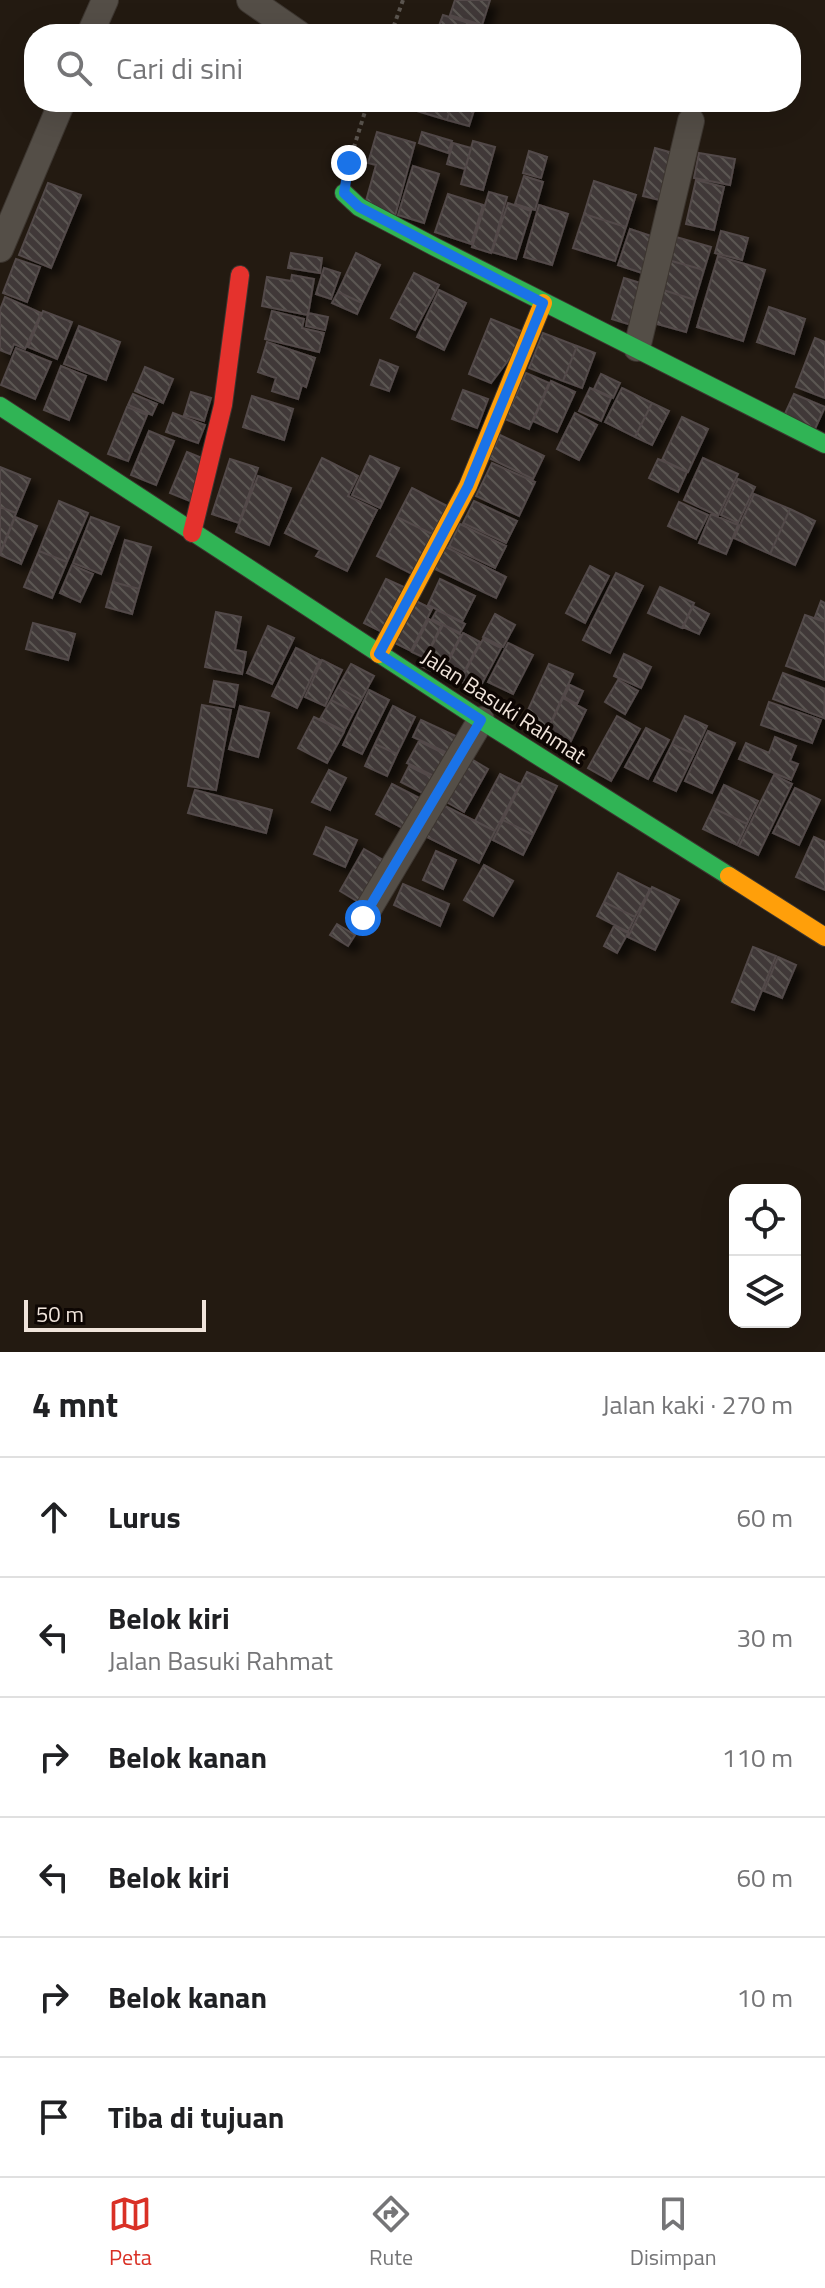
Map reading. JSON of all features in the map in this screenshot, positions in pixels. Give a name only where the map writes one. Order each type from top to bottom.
[{"type":"street","points":[[94,24],[105,0]]},
{"type":"street","points":[[250,0],[285,24]]},
{"type":"street","points":[[0,249],[58,112]]},
{"type":"street","points":[[637,348],[691,121]]},
{"type":"street","points":[[344,193],[359,207],[825,444]]},
{"type":"street","points":[[192,533],[208,482],[232,354],[240,275]]},
{"type":"street","points":[[379,654],[468,486],[543,303]]},
{"type":"street","name":"Jalan Basuki Rahmat","points":[[0,406],[481,720],[825,937]]},
{"type":"street","points":[[363,918],[481,720]]},
{"type":"path","points":[[395,24],[403,0]]},
{"type":"path","points":[[344,193],[365,112]]},
{"type":"building","points":[[455,0],[490,0],[482,24],[450,15]]},
{"type":"building","points":[[443,15],[472,24],[440,24]]},
{"type":"building","points":[[420,112],[449,112],[447,120]]},
{"type":"building","points":[[449,112],[473,112],[469,126],[447,120]]},
{"type":"building","points":[[377,132],[415,143],[395,216],[364,208],[376,165],[368,163]]},
{"type":"building","points":[[422,132],[452,141],[448,153],[419,143]]},
{"type":"building","points":[[473,141],[495,147],[483,190],[461,184]]},
{"type":"building","points":[[453,143],[471,148],[465,169],[447,164]]},
{"type":"building","points":[[655,148],[680,155],[668,202],[643,196]]},
{"type":"building","points":[[529,151],[547,157],[541,178],[523,173]]},
{"type":"building","points":[[699,153],[735,159],[730,185],[694,178]]},
{"type":"building","points":[[413,166],[439,174],[424,223],[398,215]]},
{"type":"building","points":[[524,176],[543,182],[535,210],[515,204]]},
{"type":"building","points":[[696,180],[724,187],[714,230],[686,224]]},
{"type":"building","points":[[594,181],[636,195],[626,227],[584,214]]},
{"type":"building","points":[[48,183],[81,195],[51,268],[19,255]]},
{"type":"building","points":[[489,192],[507,197],[491,253],[472,247]]},
{"type":"building","points":[[448,194],[483,205],[471,244],[435,232]]},
{"type":"building","points":[[508,203],[531,211],[516,259],[492,252]]},
{"type":"building","points":[[539,205],[568,214],[552,265],[524,257]]},
{"type":"building","points":[[584,214],[626,227],[615,261],[573,248]]},
{"type":"building","points":[[630,229],[660,239],[648,275],[618,265]]},
{"type":"building","points":[[721,231],[748,238],[742,260],[715,253]]},
{"type":"building","points":[[676,237],[711,247],[704,270],[668,260]]},
{"type":"building","points":[[291,253],[322,258],[320,273],[288,268]]},
{"type":"building","points":[[356,253],[380,265],[362,303],[338,292]]},
{"type":"building","points":[[718,256],[765,270],[743,341],[697,327]]},
{"type":"building","points":[[16,259],[40,267],[27,302],[3,293]]},
{"type":"building","points":[[668,260],[704,270],[695,300],[660,289]]},
{"type":"building","points":[[324,268],[340,273],[331,299],[316,294]]},
{"type":"building","points":[[414,273],[439,285],[415,330],[391,318]]},
{"type":"building","points":[[292,275],[314,279],[308,315],[262,306],[267,277],[291,281]]},
{"type":"building","points":[[624,278],[650,286],[638,327],[612,319]]},
{"type":"building","points":[[660,289],[695,300],[686,332],[650,322]]},
{"type":"building","points":[[439,290],[466,303],[444,350],[417,337]]},
{"type":"building","points":[[338,292],[362,303],[357,314],[332,303]]},
{"type":"building","points":[[5,297],[41,313],[25,349],[14,344],[10,354],[0,350],[0,310]]},
{"type":"building","points":[[769,307],[805,319],[794,354],[757,342]]},
{"type":"building","points":[[43,311],[72,322],[57,359],[28,347]]},
{"type":"building","points":[[272,311],[304,319],[302,328],[324,333],[319,352],[265,339]]},
{"type":"building","points":[[308,313],[328,317],[325,330],[306,326]]},
{"type":"building","points":[[491,319],[528,334],[491,383],[469,374]]},
{"type":"building","points":[[79,326],[120,342],[106,380],[64,364]]},
{"type":"building","points":[[543,333],[577,346],[563,381],[529,368]]},
{"type":"building","points":[[815,338],[825,342],[825,398],[796,387]]},
{"type":"building","points":[[267,342],[315,358],[306,387],[302,385],[298,399],[272,391],[276,378],[258,372]]},
{"type":"building","points":[[577,346],[595,353],[582,388],[563,381]]},
{"type":"building","points":[[16,348],[51,362],[35,399],[1,385]]},
{"type":"building","points":[[380,360],[398,367],[389,391],[371,385]]},
{"type":"building","points":[[61,366],[86,376],[69,420],[44,410]]},
{"type":"building","points":[[145,367],[173,379],[163,403],[135,391]]},
{"type":"building","points":[[526,373],[549,383],[529,429],[505,419]]},
{"type":"building","points":[[601,374],[620,383],[613,398],[594,389]]},
{"type":"building","points":[[551,381],[575,392],[557,432],[533,421]]},
{"type":"building","points":[[590,388],[611,398],[601,421],[579,411]]},
{"type":"building","points":[[622,388],[652,403],[635,437],[605,422]]},
{"type":"building","points":[[463,390],[488,399],[477,428],[452,419]]},
{"type":"building","points":[[191,392],[211,398],[204,421],[184,415]]},
{"type":"building","points":[[133,394],[157,404],[152,415],[128,405]]},
{"type":"building","points":[[794,394],[825,407],[814,431],[783,418]]},
{"type":"building","points":[[252,396],[293,409],[284,440],[243,427]]},
{"type":"building","points":[[652,403],[669,411],[652,445],[635,437]]},
{"type":"building","points":[[127,407],[147,415],[128,461],[108,454]]},
{"type":"building","points":[[173,413],[205,425],[198,443],[166,432]]},
{"type":"building","points":[[575,413],[597,425],[579,460],[557,449]]},
{"type":"building","points":[[682,417],[708,429],[688,472],[662,460]]},
{"type":"building","points":[[149,431],[174,441],[156,485],[131,475]]},
{"type":"building","points":[[500,435],[544,456],[533,479],[489,458]]},
{"type":"building","points":[[187,452],[207,460],[190,501],[170,493]]},
{"type":"building","points":[[370,456],[399,468],[380,508],[352,495]]},
{"type":"building","points":[[322,458],[358,476],[348,496],[377,510],[347,571],[316,556],[320,550],[285,533]]},
{"type":"building","points":[[703,458],[738,474],[718,516],[684,500]]},
{"type":"building","points":[[230,459],[258,468],[239,523],[212,514]]},
{"type":"building","points":[[658,459],[687,472],[678,492],[649,478]]},
{"type":"building","points":[[492,463],[535,482],[519,516],[476,496]]},
{"type":"building","points":[[0,467],[30,479],[16,513],[0,507]]},
{"type":"building","points":[[258,476],[291,488],[269,545],[236,532]]},
{"type":"building","points":[[738,479],[755,487],[738,523],[721,515]]},
{"type":"building","points":[[412,488],[447,506],[432,534],[397,517]]},
{"type":"building","points":[[754,494],[790,509],[770,554],[734,538]]},
{"type":"building","points":[[59,501],[88,513],[67,562],[39,551]]},
{"type":"building","points":[[474,501],[517,521],[506,543],[463,523]]},
{"type":"building","points":[[679,502],[708,515],[696,539],[668,526]]},
{"type":"building","points":[[0,507],[16,513],[0,553]]},
{"type":"building","points":[[790,509],[815,521],[795,565],[770,554]]},
{"type":"building","points":[[711,514],[738,525],[726,554],[699,543]]},
{"type":"building","points":[[15,517],[37,526],[21,564],[0,555]]},
{"type":"building","points":[[91,517],[119,527],[101,574],[73,563]]},
{"type":"building","points":[[397,517],[432,534],[412,574],[377,556]]},
{"type":"building","points":[[460,524],[506,546],[495,568],[449,546]]},
{"type":"building","points":[[125,540],[151,547],[139,589],[113,582]]},
{"type":"building","points":[[444,546],[506,577],[496,598],[433,568]]},
{"type":"building","points":[[39,551],[67,562],[52,598],[24,587]]},
{"type":"building","points":[[72,565],[93,574],[80,602],[60,593]]},
{"type":"building","points":[[590,566],[609,576],[585,623],[566,613]]},
{"type":"building","points":[[616,573],[643,586],[610,653],[583,640]]},
{"type":"building","points":[[386,579],[406,588],[384,633],[364,623]]},
{"type":"building","points":[[440,579],[475,596],[462,622],[428,605]]},
{"type":"building","points":[[113,582],[139,589],[132,614],[106,607]]},
{"type":"building","points":[[660,587],[694,603],[682,628],[648,613]]},
{"type":"building","points":[[412,599],[432,609],[411,651],[391,641]]},
{"type":"building","points":[[821,601],[825,603],[825,621],[815,617]]},
{"type":"building","points":[[693,606],[709,614],[699,634],[683,627]]},
{"type":"building","points":[[437,610],[465,624],[460,633],[432,619]]},
{"type":"building","points":[[216,612],[241,617],[235,650],[246,652],[242,674],[205,667]]},
{"type":"building","points":[[495,614],[515,625],[503,647],[483,637]]},
{"type":"building","points":[[805,615],[825,622],[825,680],[786,666]]},
{"type":"building","points":[[429,619],[441,626],[425,658],[412,652]]},
{"type":"building","points":[[33,623],[75,634],[68,660],[26,649]]},
{"type":"building","points":[[443,625],[461,635],[440,675],[421,666]]},
{"type":"building","points":[[268,626],[294,638],[272,684],[247,673]]},
{"type":"building","points":[[463,633],[480,642],[459,681],[443,672]]},
{"type":"building","points":[[483,639],[501,648],[478,691],[460,681]]},
{"type":"building","points":[[508,643],[533,655],[513,694],[488,682]]},
{"type":"building","points":[[296,648],[320,660],[297,708],[272,696]]},
{"type":"building","points":[[624,654],[651,667],[641,688],[614,676]]},
{"type":"building","points":[[322,660],[342,670],[325,706],[305,697]]},
{"type":"building","points":[[351,664],[374,676],[361,700],[338,687]]},
{"type":"building","points":[[549,664],[573,674],[547,731],[523,721]]},
{"type":"building","points":[[783,673],[825,689],[824,718],[773,699]]},
{"type":"building","points":[[618,680],[638,691],[625,714],[605,702]]},
{"type":"building","points":[[214,681],[238,685],[234,707],[210,702]]},
{"type":"building","points":[[570,685],[583,691],[577,704],[564,697]]},
{"type":"building","points":[[338,687],[361,700],[354,712],[331,700]]},
{"type":"building","points":[[369,690],[389,700],[362,754],[343,745]]},
{"type":"building","points":[[563,698],[586,710],[569,745],[546,734]]},
{"type":"building","points":[[331,700],[354,712],[344,731],[320,719]]},
{"type":"building","points":[[769,702],[821,720],[812,743],[761,725]]},
{"type":"building","points":[[202,705],[231,710],[216,790],[188,786]]},
{"type":"building","points":[[240,706],[269,713],[258,757],[229,749]]},
{"type":"building","points":[[393,706],[415,717],[397,754],[375,744]]},
{"type":"building","points":[[617,716],[640,729],[611,781],[588,768]]},
{"type":"building","points":[[685,716],[707,726],[694,754],[672,744]]},
{"type":"building","points":[[314,717],[344,732],[327,763],[298,748]]},
{"type":"building","points":[[421,720],[460,738],[452,755],[413,737]]},
{"type":"building","points":[[646,728],[669,740],[648,779],[625,767]]},
{"type":"building","points":[[708,731],[735,743],[712,793],[685,781]]},
{"type":"building","points":[[775,737],[796,746],[790,761],[798,764],[791,780],[739,759],[746,743],[769,753]]},
{"type":"building","points":[[419,741],[449,756],[438,778],[407,763]]},
{"type":"building","points":[[375,744],[397,754],[387,776],[365,766]]},
{"type":"building","points":[[672,744],[694,754],[676,791],[654,781]]},
{"type":"building","points":[[468,757],[488,769],[464,812],[443,800]]},
{"type":"building","points":[[409,766],[439,781],[430,797],[401,782]]},
{"type":"building","points":[[329,770],[346,778],[330,810],[312,802]]},
{"type":"building","points":[[527,772],[557,786],[533,835],[503,820]]},
{"type":"building","points":[[500,774],[520,784],[495,831],[475,821]]},
{"type":"building","points":[[774,775],[792,784],[758,855],[739,846]]},
{"type":"building","points":[[392,784],[427,802],[412,833],[376,814]]},
{"type":"building","points":[[724,785],[758,801],[747,824],[713,808]]},
{"type":"building","points":[[795,788],[820,800],[799,845],[773,833]]},
{"type":"building","points":[[195,790],[272,810],[266,833],[188,813]]},
{"type":"building","points":[[437,802],[495,831],[479,863],[421,834]]},
{"type":"building","points":[[713,808],[747,824],[737,845],[703,829]]},
{"type":"building","points":[[503,820],[533,835],[523,855],[493,840]]},
{"type":"building","points":[[326,827],[357,840],[345,867],[314,854]]},
{"type":"building","points":[[814,837],[825,842],[825,890],[796,877]]},
{"type":"building","points":[[364,849],[390,864],[365,906],[340,891]]},
{"type":"building","points":[[436,851],[456,860],[443,889],[423,880]]},
{"type":"building","points":[[484,865],[513,881],[493,916],[464,900]]},
{"type":"building","points":[[618,873],[650,889],[635,917],[604,902]]},
{"type":"building","points":[[403,884],[449,904],[440,926],[394,905]]},
{"type":"building","points":[[652,887],[679,900],[655,950],[628,937]]},
{"type":"building","points":[[604,902],[635,917],[628,932],[597,916]]},
{"type":"building","points":[[337,924],[355,935],[348,946],[330,935]]},
{"type":"building","points":[[614,926],[628,933],[617,953],[604,946]]},
{"type":"building","points":[[753,947],[776,956],[754,1010],[732,1002]]},
{"type":"building","points":[[778,957],[796,965],[782,998],[764,991]]},
{"type":"traffic: fast","points":[[344,193],[359,207],[435,247],[825,444]]},
{"type":"traffic: fast","points":[[0,406],[481,720],[729,876]]},
{"type":"traffic: slow","points":[[379,654],[468,486],[543,303]]},
{"type":"traffic: slow","points":[[729,876],[825,937]]},
{"type":"traffic: jam","points":[[192,533],[223,405],[240,275]]},
{"type":"route","points":[[349,163],[344,193],[359,207],[543,303],[468,486],[379,654],[481,720],[363,918]]}]
